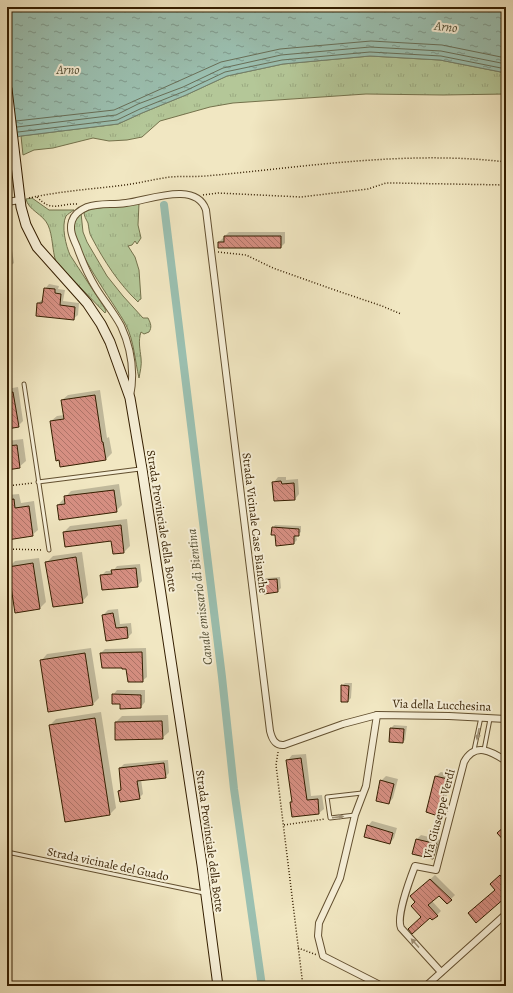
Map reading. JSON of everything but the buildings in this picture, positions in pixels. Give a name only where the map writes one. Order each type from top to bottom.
[{"type":"main road","name":"Strada Provinciale della Botte","points":[[7,89],[20,200],[26,225],[37,246],[87,303],[102,324],[130,398],[206,894],[218,986]]},
{"type":"street","points":[[130,398],[133,372],[128,346],[121,326],[87,272],[72,234],[72,219],[78,212],[87,207],[138,201],[168,194],[182,194],[199,200]]},
{"type":"street","points":[[7,202],[20,200]]},
{"type":"street","name":"Strada Vicinale Case Bianche","points":[[199,200],[204,205],[206,210],[270,731],[274,742],[279,745]]},
{"type":"street","name":"Via della Lucchesina","points":[[378,715],[391,714],[506,719]]},
{"type":"street","points":[[279,745],[284,745],[343,724],[378,715],[368,778],[364,793],[355,815],[340,878],[318,926],[318,936],[323,956],[382,986]]},
{"type":"street","points":[[474,750],[484,750],[498,755],[506,761]]},
{"type":"street","name":"Via Giuseppe Verdi","points":[[441,972],[401,928],[399,922],[414,866],[436,870],[464,762],[467,756],[474,750]]},
{"type":"street","points":[[426,986],[506,914]]},
{"type":"lane","points":[[24,384],[49,550]]},
{"type":"lane","points":[[38,482],[142,469]]},
{"type":"lane","points":[[474,750],[481,717]]},
{"type":"lane","points":[[484,750],[490,718]]},
{"type":"lane","points":[[355,815],[330,818],[327,797],[364,793]]},
{"type":"lane","name":"Strada vicinale del Guado","points":[[7,852],[206,894]]},
{"type":"path","points":[[20,200],[170,177],[205,176],[274,168],[368,160],[478,158],[506,162]]},
{"type":"path","points":[[199,200],[206,194],[218,193],[307,197],[368,189],[394,183],[506,185]]},
{"type":"path","points":[[37,197],[42,202],[52,207],[79,204]]},
{"type":"path","points":[[211,249],[246,256],[273,268],[401,314]]},
{"type":"path","points":[[7,486],[38,482]]},
{"type":"path","points":[[7,549],[49,550]]},
{"type":"path","points":[[279,745],[276,765],[303,986]]},
{"type":"path","points":[[284,825],[330,818]]},
{"type":"path","points":[[298,948],[315,955],[323,956]]},
{"type":"green space","points":[[370,56],[440,60],[506,73],[506,94],[366,94],[233,103],[210,107],[160,121],[142,137],[109,141],[93,138],[53,148],[34,150],[23,155],[21,136],[118,124],[227,76],[283,64]]},
{"type":"green space","points":[[32,198],[49,210],[74,210],[66,216],[64,225],[67,247],[70,255],[104,307],[106,311],[105,313],[56,262],[48,225],[46,221],[27,203],[26,199]]},
{"type":"green space","points":[[139,203],[138,225],[141,238],[137,244],[135,241],[132,245],[128,246],[135,257],[139,270],[141,299],[138,302],[112,272],[90,235],[84,212],[91,209]]},
{"type":"green space","points":[[81,213],[83,232],[87,242],[107,276],[143,318],[148,318],[150,322],[151,327],[149,332],[144,334],[141,332],[140,335],[141,363],[139,378],[133,344],[129,331],[93,272],[77,241],[74,228],[75,219]]},
{"type":"water","name":"Arno","points":[[7,7],[506,7],[506,73],[440,60],[370,56],[283,64],[227,76],[118,124],[21,136],[7,140]]},
{"type":"waterway","name":"Canale emissario di Bientina","points":[[164,205],[222,677],[234,789],[262,986]]}]
